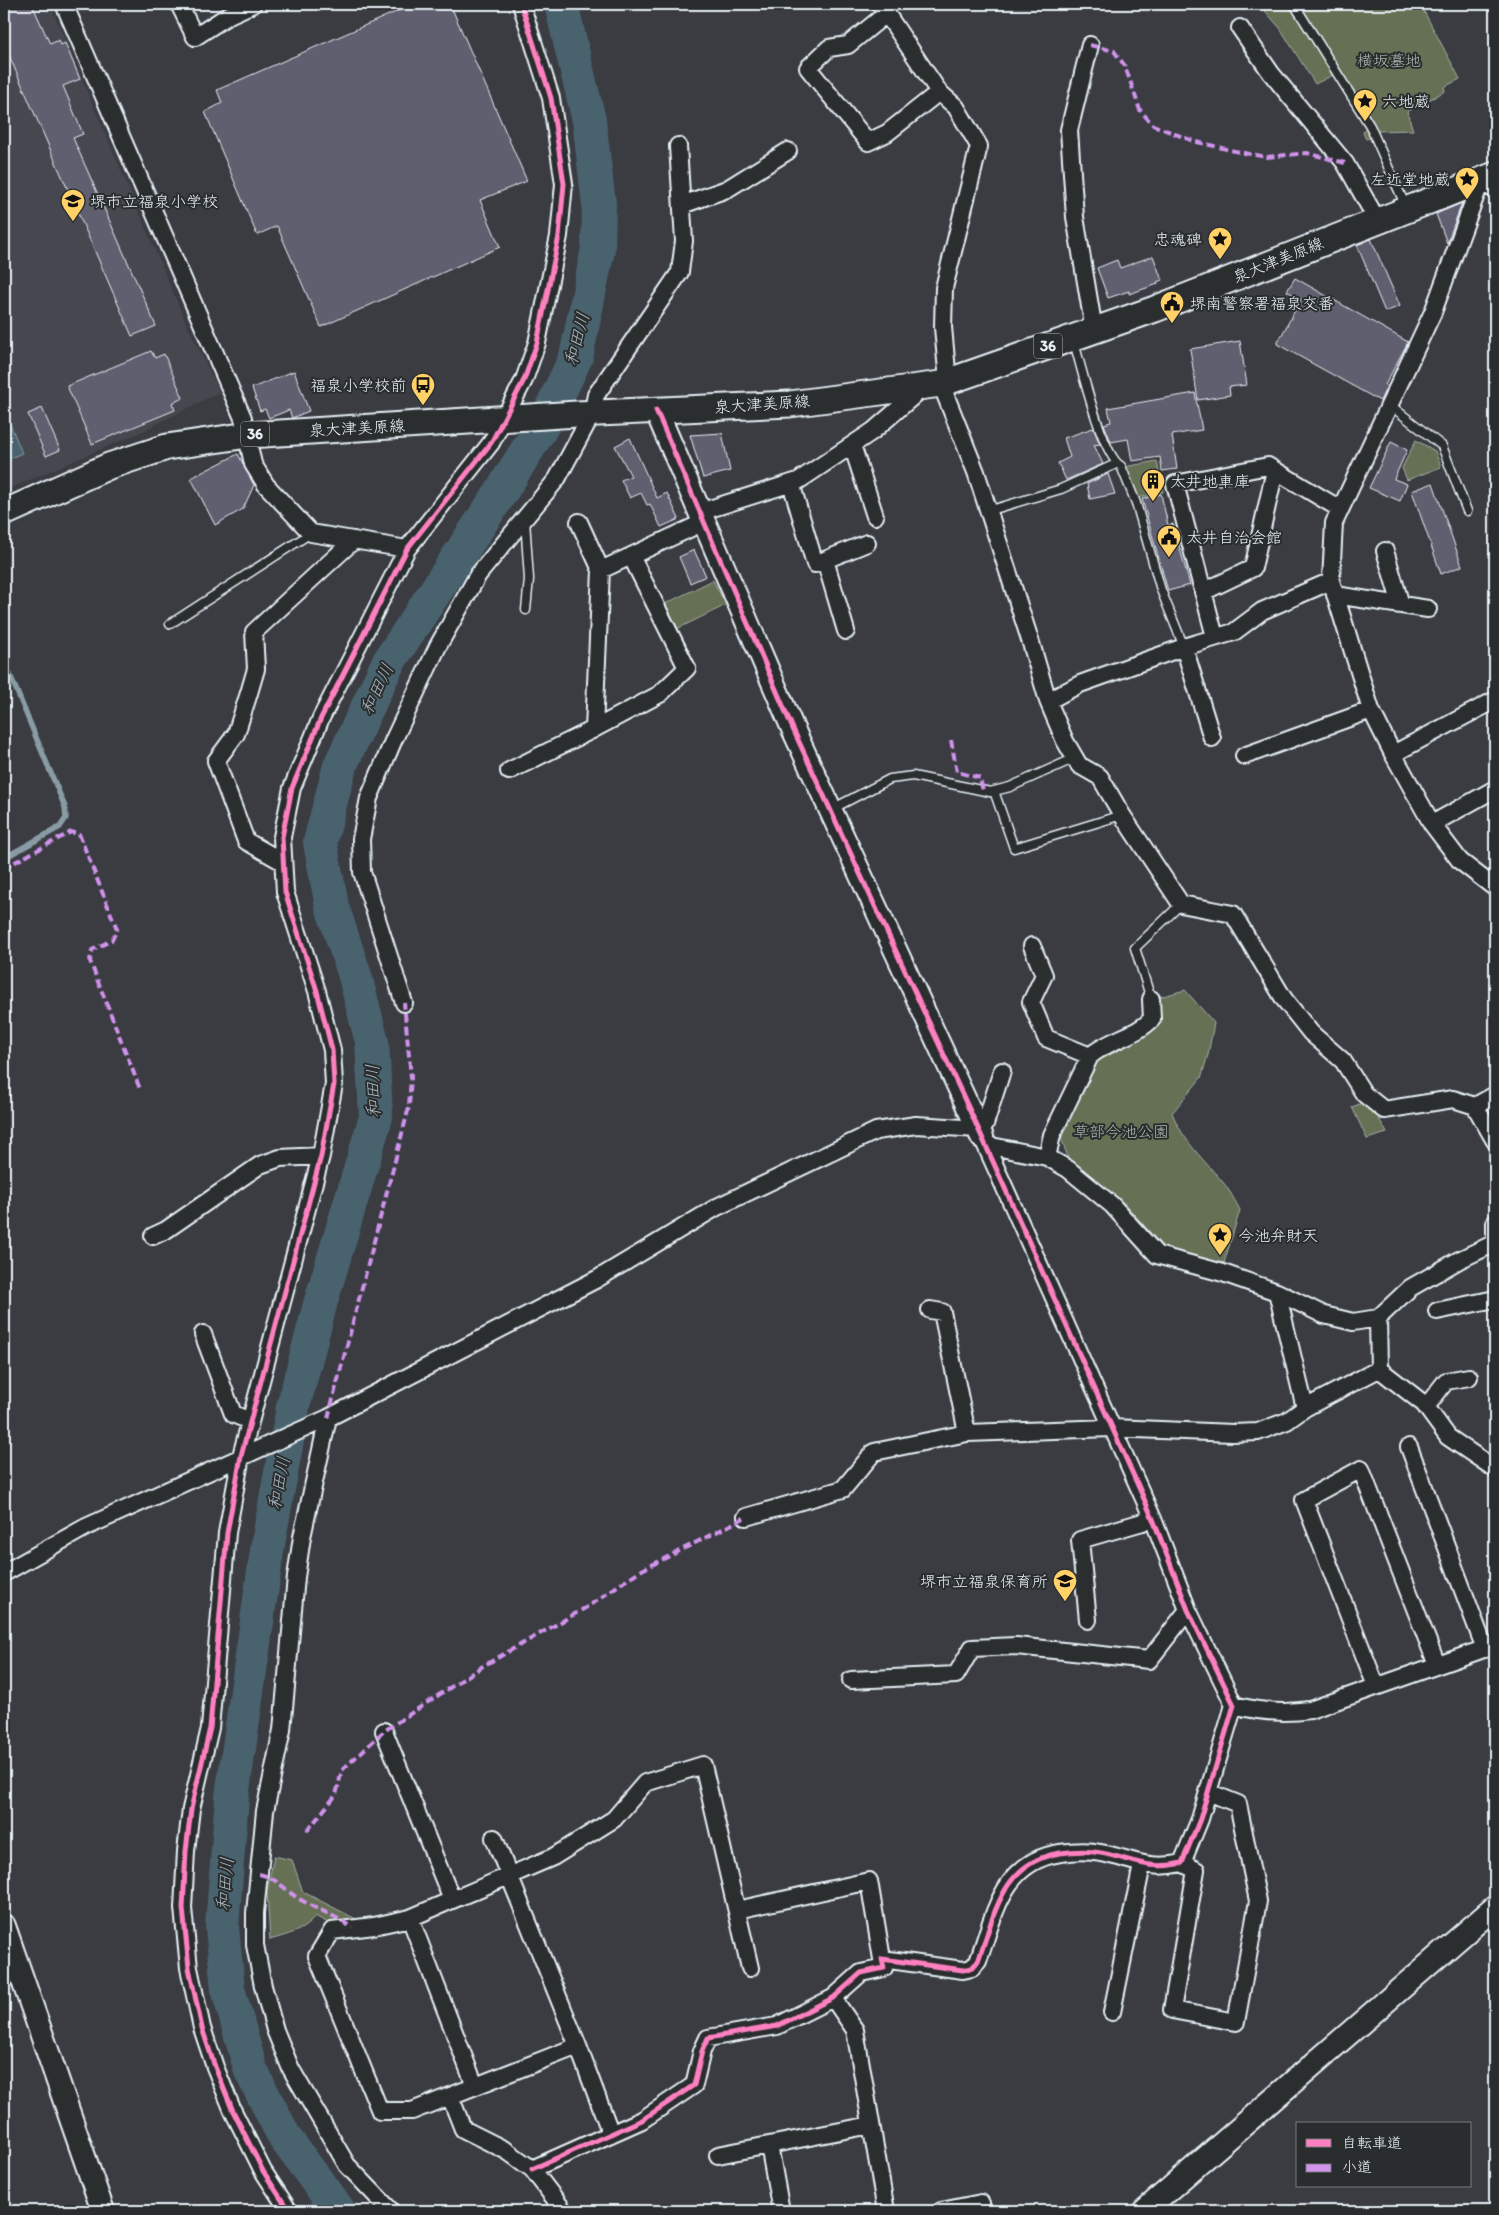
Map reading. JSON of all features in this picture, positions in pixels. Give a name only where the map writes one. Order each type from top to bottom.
[{"type":"main road","name":"泉大津美原線","points":[[4,513],[109,466],[167,448],[248,435],[584,414],[790,404],[938,384],[1155,309],[1377,220],[1491,182]]},
{"type":"street","points":[[64,4],[243,418],[253,464],[266,485],[311,533],[407,549]]},
{"type":"street","points":[[179,4],[195,37],[229,15],[253,4]]},
{"type":"street","points":[[289,2211],[263,2171],[233,2111],[214,2066],[202,2028],[189,1968],[183,1908],[186,1851],[191,1809],[210,1728],[227,1533],[241,1456],[321,1156],[334,1084],[332,1050],[317,991],[285,892],[282,838],[292,788],[321,718],[407,549],[491,443],[512,420],[537,343],[559,236],[564,184],[551,98],[521,4]]},
{"type":"street","points":[[940,92],[887,133],[868,142],[808,68],[829,48],[848,45],[883,9],[940,92],[956,107],[979,146],[944,288],[938,384],[976,472],[1048,701],[1065,741],[1079,764],[1100,777],[1122,816],[1181,904],[1233,914],[1284,999],[1311,1033],[1343,1061],[1364,1094],[1384,1110],[1452,1099],[1475,1106],[1495,1141]]},
{"type":"street","points":[[1240,28],[1271,73],[1345,162],[1377,220]]},
{"type":"street","points":[[1084,334],[1069,130],[1090,45]]},
{"type":"street","points":[[404,1003],[362,872],[361,839],[369,798],[394,739],[443,638],[478,575],[557,479],[584,414],[680,272],[684,241],[678,146]]},
{"type":"street","points":[[682,205],[727,189],[788,151]]},
{"type":"street","points":[[1491,182],[1433,312],[1334,522],[1333,588],[1371,710],[1393,754],[1432,824],[1460,861],[1495,888]]},
{"type":"street","points":[[601,570],[631,556],[702,517],[798,481],[873,431],[938,384]]},
{"type":"street","points":[[656,410],[831,810],[982,1137],[1112,1428],[1152,1519],[1188,1610],[1234,1705],[1208,1792],[1182,1863]]},
{"type":"street","points":[[852,445],[874,516]]},
{"type":"street","points":[[1215,637],[1175,484],[1268,466],[1340,509]]},
{"type":"street","points":[[1203,592],[1253,568],[1275,470]]},
{"type":"street","points":[[791,483],[815,564],[867,543]]},
{"type":"street","points":[[579,522],[601,570],[594,729]]},
{"type":"street","points":[[284,862],[246,841],[216,761],[236,734],[249,693],[256,669],[254,632],[354,540]]},
{"type":"street","points":[[1385,551],[1402,605]]},
{"type":"street","points":[[509,771],[660,694],[687,668],[631,556]]},
{"type":"street","points":[[825,560],[846,631]]},
{"type":"street","points":[[1048,701],[1080,684],[1184,647],[1234,632],[1262,611],[1333,588],[1402,605],[1428,609]]},
{"type":"street","points":[[1184,647],[1212,738]]},
{"type":"street","points":[[1393,754],[1495,700]]},
{"type":"street","points":[[1244,756],[1371,710]]},
{"type":"street","points":[[1432,824],[1495,789]]},
{"type":"street","points":[[1032,946],[1044,975],[1031,1002],[1046,1038],[1090,1056]]},
{"type":"street","points":[[1047,1157],[1052,1135],[1090,1056],[1099,1048],[1143,1028],[1152,1019],[1151,999]]},
{"type":"street","points":[[982,1137],[1002,1071]]},
{"type":"street","points":[[1475,1106],[1495,1096]]},
{"type":"street","points":[[4,1573],[86,1527],[324,1420],[597,1279],[716,1207],[876,1131],[916,1125],[982,1137],[1047,1157],[1068,1170],[1112,1205],[1157,1256],[1222,1273],[1277,1292],[1324,1315],[1353,1322],[1378,1318],[1410,1288],[1459,1260],[1495,1245],[1495,1222]]},
{"type":"street","points":[[153,1236],[166,1230],[260,1165],[280,1158],[321,1156]]},
{"type":"street","points":[[1277,1292],[1305,1408]]},
{"type":"street","points":[[1437,1312],[1495,1299]]},
{"type":"street","points":[[930,1310],[942,1312],[967,1433]]},
{"type":"street","points":[[1378,1318],[1379,1369]]},
{"type":"street","points":[[203,1334],[233,1414],[250,1422]]},
{"type":"street","points":[[746,1518],[843,1489],[874,1452],[967,1433],[1112,1428],[1233,1433],[1258,1432],[1287,1420],[1305,1408],[1379,1369]]},
{"type":"street","points":[[1379,1369],[1393,1378],[1426,1407],[1448,1437],[1495,1468]]},
{"type":"street","points":[[1426,1407],[1446,1381],[1469,1377]]},
{"type":"street","points":[[324,1420],[298,1567],[282,1730],[265,1811],[255,1913],[255,1945],[263,1986],[275,2030],[291,2068],[347,2165],[391,2211]]},
{"type":"street","points":[[1234,1705],[1257,1711],[1296,1712],[1310,1710],[1490,1647],[1410,1447]]},
{"type":"street","points":[[1376,1686],[1304,1500],[1361,1469],[1437,1664]]},
{"type":"street","points":[[1088,1620],[1080,1540],[1152,1519]]},
{"type":"street","points":[[852,1680],[956,1675],[972,1648],[1016,1646],[1149,1660],[1188,1610]]},
{"type":"street","points":[[384,1730],[452,1900]]},
{"type":"street","points":[[578,2046],[412,2111],[380,2111],[317,1956],[332,1931],[374,1926],[410,1918],[553,1857],[614,1819],[645,1783],[703,1764],[750,1968]]},
{"type":"street","points":[[882,1959],[963,1970],[972,1968],[978,1961],[1006,1887],[1016,1874],[1030,1863],[1050,1855],[1076,1851],[1100,1852],[1142,1865],[1165,1867],[1182,1863],[1196,1870],[1172,2010],[1236,2022],[1258,1901],[1238,1804],[1208,1792]]},
{"type":"street","points":[[494,1838],[578,2046],[611,2134]]},
{"type":"street","points":[[1112,2012],[1142,1865]]},
{"type":"street","points":[[532,2169],[642,2120],[694,2085],[702,2051],[708,2038],[777,2026],[833,1998],[861,1974],[884,1968],[869,1881],[737,1910]]},
{"type":"street","points":[[1144,2211],[1495,1907]]},
{"type":"street","points":[[410,1918],[475,2086]]},
{"type":"street","points":[[4,1926],[103,2211]]},
{"type":"street","points":[[833,1998],[855,2030],[886,2211]]},
{"type":"street","points":[[450,2096],[464,2129],[508,2151],[532,2169],[564,2211]]},
{"type":"street","points":[[718,2155],[870,2125]]},
{"type":"street","points":[[769,2145],[781,2211]]},
{"type":"street","points":[[941,2211],[981,2203],[982,2211]]},
{"type":"lane","points":[[1294,4],[1370,126],[1407,209]]},
{"type":"lane","points":[[1084,334],[1092,407],[1109,452],[1116,464],[1121,466],[1136,503],[1161,590],[1184,647]]},
{"type":"lane","points":[[1390,405],[1442,446],[1467,512]]},
{"type":"lane","points":[[988,511],[1061,489],[1116,464]]},
{"type":"lane","points":[[525,518],[529,579],[526,610]]},
{"type":"lane","points":[[170,624],[311,533]]},
{"type":"lane","points":[[831,810],[890,779],[913,776],[982,791],[994,791],[1010,787],[1075,758]]},
{"type":"lane","points":[[994,791],[1014,848],[1122,816]]},
{"type":"lane","points":[[1151,999],[1135,948],[1181,904]]},
{"type":"shaded area","name":"堺市立福泉小学校","points":[[4,4],[50,4],[188,327],[220,392],[141,432],[4,491]]},
{"type":"green space","name":"横坂墓地","points":[[1259,4],[1420,4],[1460,79],[1444,87],[1445,91],[1407,112],[1413,130],[1377,131],[1378,135],[1366,139],[1363,133],[1366,127],[1333,75],[1315,84],[1280,28]]},
{"type":"green space","points":[[1416,440],[1435,451],[1441,467],[1407,480],[1402,468]]},
{"type":"green space","points":[[1157,461],[1163,492],[1138,498],[1124,467]]},
{"type":"green space","points":[[713,580],[726,605],[677,629],[665,604]]},
{"type":"green space","name":"草部今池公園","points":[[1185,990],[1214,1023],[1208,1055],[1201,1078],[1172,1113],[1182,1133],[1225,1184],[1240,1210],[1224,1263],[1196,1258],[1162,1246],[1127,1206],[1069,1160],[1060,1135],[1096,1062],[1135,1042],[1153,1024],[1156,998]]},
{"type":"green space","points":[[1362,1103],[1376,1113],[1387,1133],[1367,1139],[1352,1107]]},
{"type":"green space","points":[[274,1856],[292,1860],[303,1892],[356,1919],[330,1924],[315,1916],[301,1929],[270,1940],[267,1891]]},
{"type":"water","points":[[10,424],[22,453],[4,461],[4,427]]},
{"type":"building","points":[[4,4],[32,4],[50,44],[59,40],[61,45],[65,43],[80,79],[63,86],[83,134],[73,138],[156,326],[132,336],[4,44]]},
{"type":"building","points":[[414,4],[450,4],[527,181],[480,200],[500,247],[321,327],[277,226],[257,235],[205,112],[222,103],[217,90]]},
{"type":"building","points":[[1462,203],[1447,243],[1436,214]]},
{"type":"building","points":[[1371,239],[1400,306],[1385,312],[1357,245]]},
{"type":"building","points":[[1153,256],[1162,280],[1157,282],[1158,284],[1129,294],[1129,291],[1108,298],[1097,268],[1117,260],[1120,268]]},
{"type":"building","points":[[1295,278],[1408,342],[1385,385],[1387,386],[1380,401],[1277,344],[1301,299],[1287,291]]},
{"type":"building","points":[[1240,341],[1247,385],[1229,387],[1230,395],[1198,400],[1190,349]]},
{"type":"building","points":[[151,351],[155,358],[164,354],[183,398],[172,403],[175,410],[92,444],[67,386]]},
{"type":"building","points":[[294,371],[309,411],[292,418],[289,410],[269,418],[265,409],[260,411],[252,388]]},
{"type":"building","points":[[1195,393],[1202,430],[1172,435],[1177,469],[1162,471],[1160,457],[1132,461],[1128,439],[1111,442],[1104,424],[1111,422],[1108,408]]},
{"type":"building","points":[[42,408],[60,450],[46,456],[28,414]]},
{"type":"building","points":[[1093,428],[1100,444],[1094,445],[1103,464],[1066,480],[1058,463],[1070,457],[1064,438]]},
{"type":"building","points":[[722,433],[730,471],[703,478],[690,435]]},
{"type":"building","points":[[630,438],[657,498],[667,493],[679,519],[661,527],[650,504],[647,505],[641,493],[630,498],[621,480],[631,476],[615,446]]},
{"type":"building","points":[[1391,442],[1407,450],[1394,479],[1407,484],[1400,501],[1369,488]]},
{"type":"building","points":[[238,454],[254,485],[243,509],[215,525],[191,478]]},
{"type":"building","points":[[1108,474],[1115,494],[1090,499],[1087,484]]},
{"type":"building","points":[[1433,483],[1462,566],[1441,574],[1412,491]]},
{"type":"building","name":"太井自治会館","points":[[1161,494],[1168,525],[1173,524],[1190,585],[1168,591],[1142,499]]},
{"type":"building","points":[[694,550],[706,576],[690,583],[679,557]]},
{"type":"waterway","name":"和田川","points":[[339,2211],[285,2138],[251,2071],[228,1989],[222,1927],[232,1797],[268,1544],[293,1407],[321,1301],[376,1117],[372,1042],[355,976],[332,906],[320,842],[340,766],[388,663],[501,492],[547,418],[576,357],[598,249],[599,204],[589,120],[561,4]]},
{"type":"waterway","points":[[4,657],[65,807],[66,818],[60,827],[4,858]]},
{"type":"marked path","points":[[1090,45],[1114,51],[1125,66],[1140,110],[1153,125],[1193,141],[1239,152],[1267,157],[1307,153],[1345,163]]},
{"type":"marked path","points":[[951,740],[957,772],[980,778],[983,791]]},
{"type":"marked path","points":[[4,868],[71,832],[79,834],[117,929],[112,940],[92,950],[90,961],[140,1089]]},
{"type":"marked path","points":[[328,1418],[409,1107],[411,1077],[404,1003]]},
{"type":"marked path","points":[[307,1831],[336,1795],[342,1770],[384,1731],[483,1666],[587,1607],[638,1572],[746,1517]]},
{"type":"marked path","points":[[259,1874],[271,1878],[301,1900],[352,1928]]},
{"type":"cycle path","points":[[289,2211],[263,2171],[233,2111],[215,2067],[202,2028],[189,1968],[183,1908],[186,1851],[191,1809],[210,1728],[227,1533],[241,1456],[321,1156],[334,1084],[332,1050],[317,991],[285,892],[282,837],[292,788],[321,718],[407,549],[491,443],[524,380],[537,343],[559,236],[564,184],[551,98],[521,4]]},
{"type":"cycle path","points":[[532,2169],[642,2120],[694,2085],[702,2051],[708,2038],[777,2026],[833,1998],[861,1973],[884,1968],[882,1959],[963,1970],[972,1968],[978,1961],[996,1909],[1004,1893],[1013,1879],[1025,1867],[1041,1858],[1060,1853],[1085,1851],[1112,1855],[1150,1865],[1160,1866],[1182,1863],[1200,1819],[1234,1705],[1188,1610],[1153,1519],[982,1137],[793,729],[656,410]]},
{"type":"place","name":"六地蔵","points":[[1365,122]]},
{"type":"place","name":"左近堂地蔵","points":[[1467,200]]},
{"type":"place","name":"堺市立福泉小学校","points":[[73,222]]},
{"type":"place","name":"忠魂碑","points":[[1220,260]]},
{"type":"place","name":"堺南警察署福泉交番","points":[[1172,324]]},
{"type":"place","name":"福泉小学校前","points":[[423,406]]},
{"type":"place","name":"太井地車庫","points":[[1153,502]]},
{"type":"place","name":"太井自治会館","points":[[1169,558]]},
{"type":"place","name":"今池弁財天","points":[[1220,1256]]},
{"type":"place","name":"堺市立福泉保育所","points":[[1065,1602]]}]
